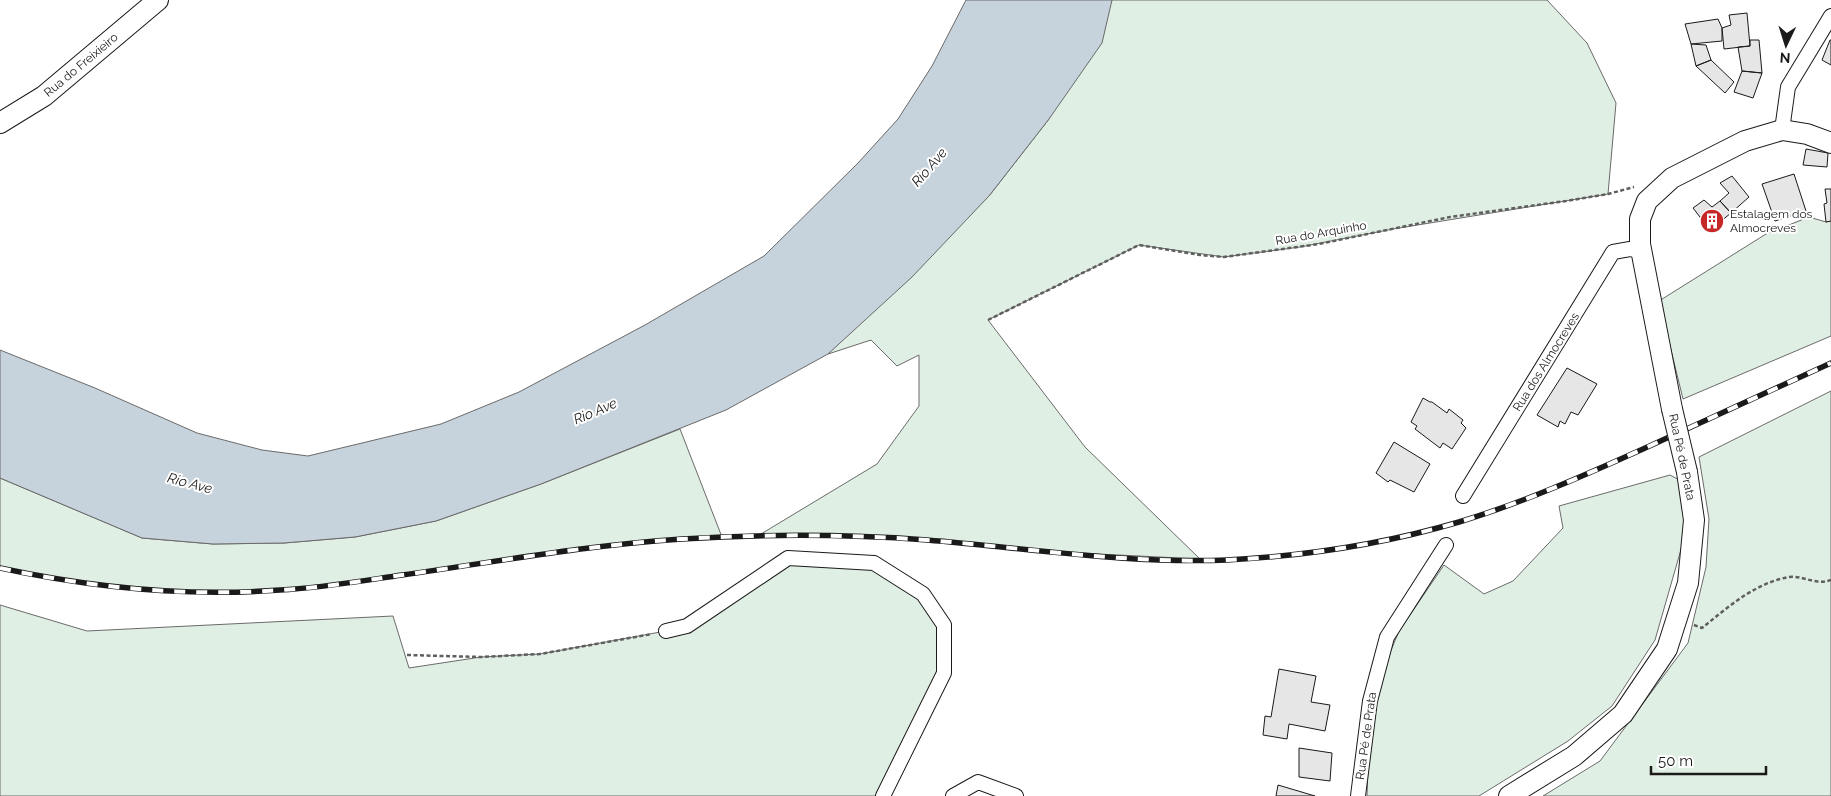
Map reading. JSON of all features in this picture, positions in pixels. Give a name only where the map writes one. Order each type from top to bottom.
[{"type":"street","name":"Rua do Freixieiro","points":[[0,123],[44,96],[158,0]]},
{"type":"street","points":[[1831,16],[1788,87],[1782,130],[1807,134],[1831,143]]},
{"type":"street","name":"Rua Pé de Prata","points":[[1509,796],[1574,756],[1623,714],[1667,649],[1688,583],[1694,520],[1687,472],[1672,409],[1641,251],[1640,219],[1647,201],[1672,178],[1745,141],[1782,130]]},
{"type":"street","name":"Rua dos Almocreves","points":[[1463,496],[1613,252],[1630,249],[1641,251]]},
{"type":"street","name":"Rua Pé de Prata","points":[[1358,796],[1370,701],[1388,637],[1446,545]]},
{"type":"street","points":[[666,631],[688,626],[788,558],[874,563],[923,594],[944,626],[944,672],[885,795]]},
{"type":"street","points":[[953,796],[978,782],[1016,796]]},
{"type":"path","name":"Rua do Arquinho","points":[[988,320],[1140,244],[1200,256],[1224,257],[1319,244],[1450,217],[1566,201],[1636,187]]},
{"type":"path","points":[[1676,621],[1702,628],[1758,587],[1791,577],[1823,583],[1831,580]]},
{"type":"path","points":[[408,655],[481,657],[540,654],[666,631]]},
{"type":"green space","points":[[1112,0],[1547,0],[1587,43],[1616,103],[1608,194],[1393,229],[1300,247],[1224,257],[1139,245],[988,320],[1085,447],[1200,559],[1037,551],[883,537],[756,537],[877,464],[919,406],[919,355],[897,366],[871,340],[828,354],[989,196],[1049,119]]},
{"type":"green space","points":[[1809,217],[1826,222],[1831,221],[1831,336],[1683,399],[1659,301],[1766,234]]},
{"type":"green space","points":[[1831,391],[1831,796],[1543,796],[1600,761],[1688,643],[1706,567],[1709,519],[1699,457]]},
{"type":"green space","points":[[680,429],[722,537],[586,548],[347,584],[246,592],[140,590],[70,581],[0,568],[0,478],[142,538],[213,544],[284,543],[355,537],[436,521],[541,484]]},
{"type":"green space","points":[[1670,475],[1683,482],[1684,539],[1655,640],[1612,706],[1568,741],[1479,796],[1367,796],[1370,701],[1399,631],[1444,565],[1484,594],[1513,581],[1563,528],[1559,506]]},
{"type":"green space","points":[[788,558],[874,563],[923,594],[944,625],[944,673],[883,796],[0,796],[0,605],[87,631],[393,616],[409,668],[481,657],[540,654],[666,631]]},
{"type":"water","name":"Rio Ave","points":[[966,0],[1112,0],[1102,43],[1049,119],[989,196],[912,277],[828,354],[726,410],[541,484],[436,521],[355,537],[284,543],[213,544],[142,538],[0,478],[0,350],[95,388],[197,433],[262,450],[308,456],[441,424],[519,392],[645,325],[764,256],[858,163],[898,119],[932,66]]},
{"type":"building","points":[[1747,13],[1750,46],[1724,49],[1722,28],[1731,25],[1729,15]]},
{"type":"building","points":[[1718,19],[1722,28],[1722,41],[1691,44],[1685,24]]},
{"type":"building","points":[[1750,40],[1759,40],[1762,73],[1742,71],[1738,47],[1750,46]]},
{"type":"building","points":[[1831,40],[1831,65],[1822,60]]},
{"type":"building","points":[[1691,44],[1706,45],[1711,60],[1696,66]]},
{"type":"building","points":[[1711,60],[1734,82],[1725,93],[1696,66]]},
{"type":"building","points":[[1742,71],[1762,73],[1753,98],[1734,92]]},
{"type":"building","points":[[1806,149],[1828,153],[1827,167],[1803,165]]},
{"type":"building","points":[[1794,174],[1806,211],[1775,221],[1762,184]]},
{"type":"building","points":[[1732,176],[1749,197],[1731,213],[1720,201],[1729,193],[1720,183]]},
{"type":"building","points":[[1825,189],[1831,189],[1831,221],[1826,222],[1824,204],[1827,203]]},
{"type":"building","name":"Estalagem dos Almocreves","points":[[1704,200],[1712,207],[1720,201],[1731,213],[1710,230],[1693,208]]},
{"type":"building","points":[[1567,368],[1597,384],[1578,415],[1571,412],[1565,424],[1560,421],[1558,427],[1537,415]]},
{"type":"building","points":[[1423,398],[1447,413],[1449,409],[1463,420],[1461,423],[1466,428],[1452,449],[1443,443],[1440,448],[1415,429],[1417,426],[1411,422]]},
{"type":"building","points":[[1394,442],[1430,464],[1414,492],[1390,480],[1388,482],[1376,473]]},
{"type":"building","points":[[1279,669],[1316,676],[1311,702],[1330,705],[1325,731],[1289,724],[1287,739],[1263,735],[1265,716],[1271,717]]},
{"type":"building","points":[[1299,748],[1332,753],[1330,781],[1299,777]]},
{"type":"building","points":[[1278,785],[1315,796],[1276,796]]},
{"type":"railway","points":[[0,568],[105,586],[175,591],[245,592],[311,588],[612,545],[743,536],[804,535],[896,538],[1152,560],[1227,560],[1315,552],[1402,537],[1459,522],[1506,506],[1598,469],[1831,363]]},
{"type":"place","name":"Estalagem dos Almocreves","points":[[1712,221]]}]
